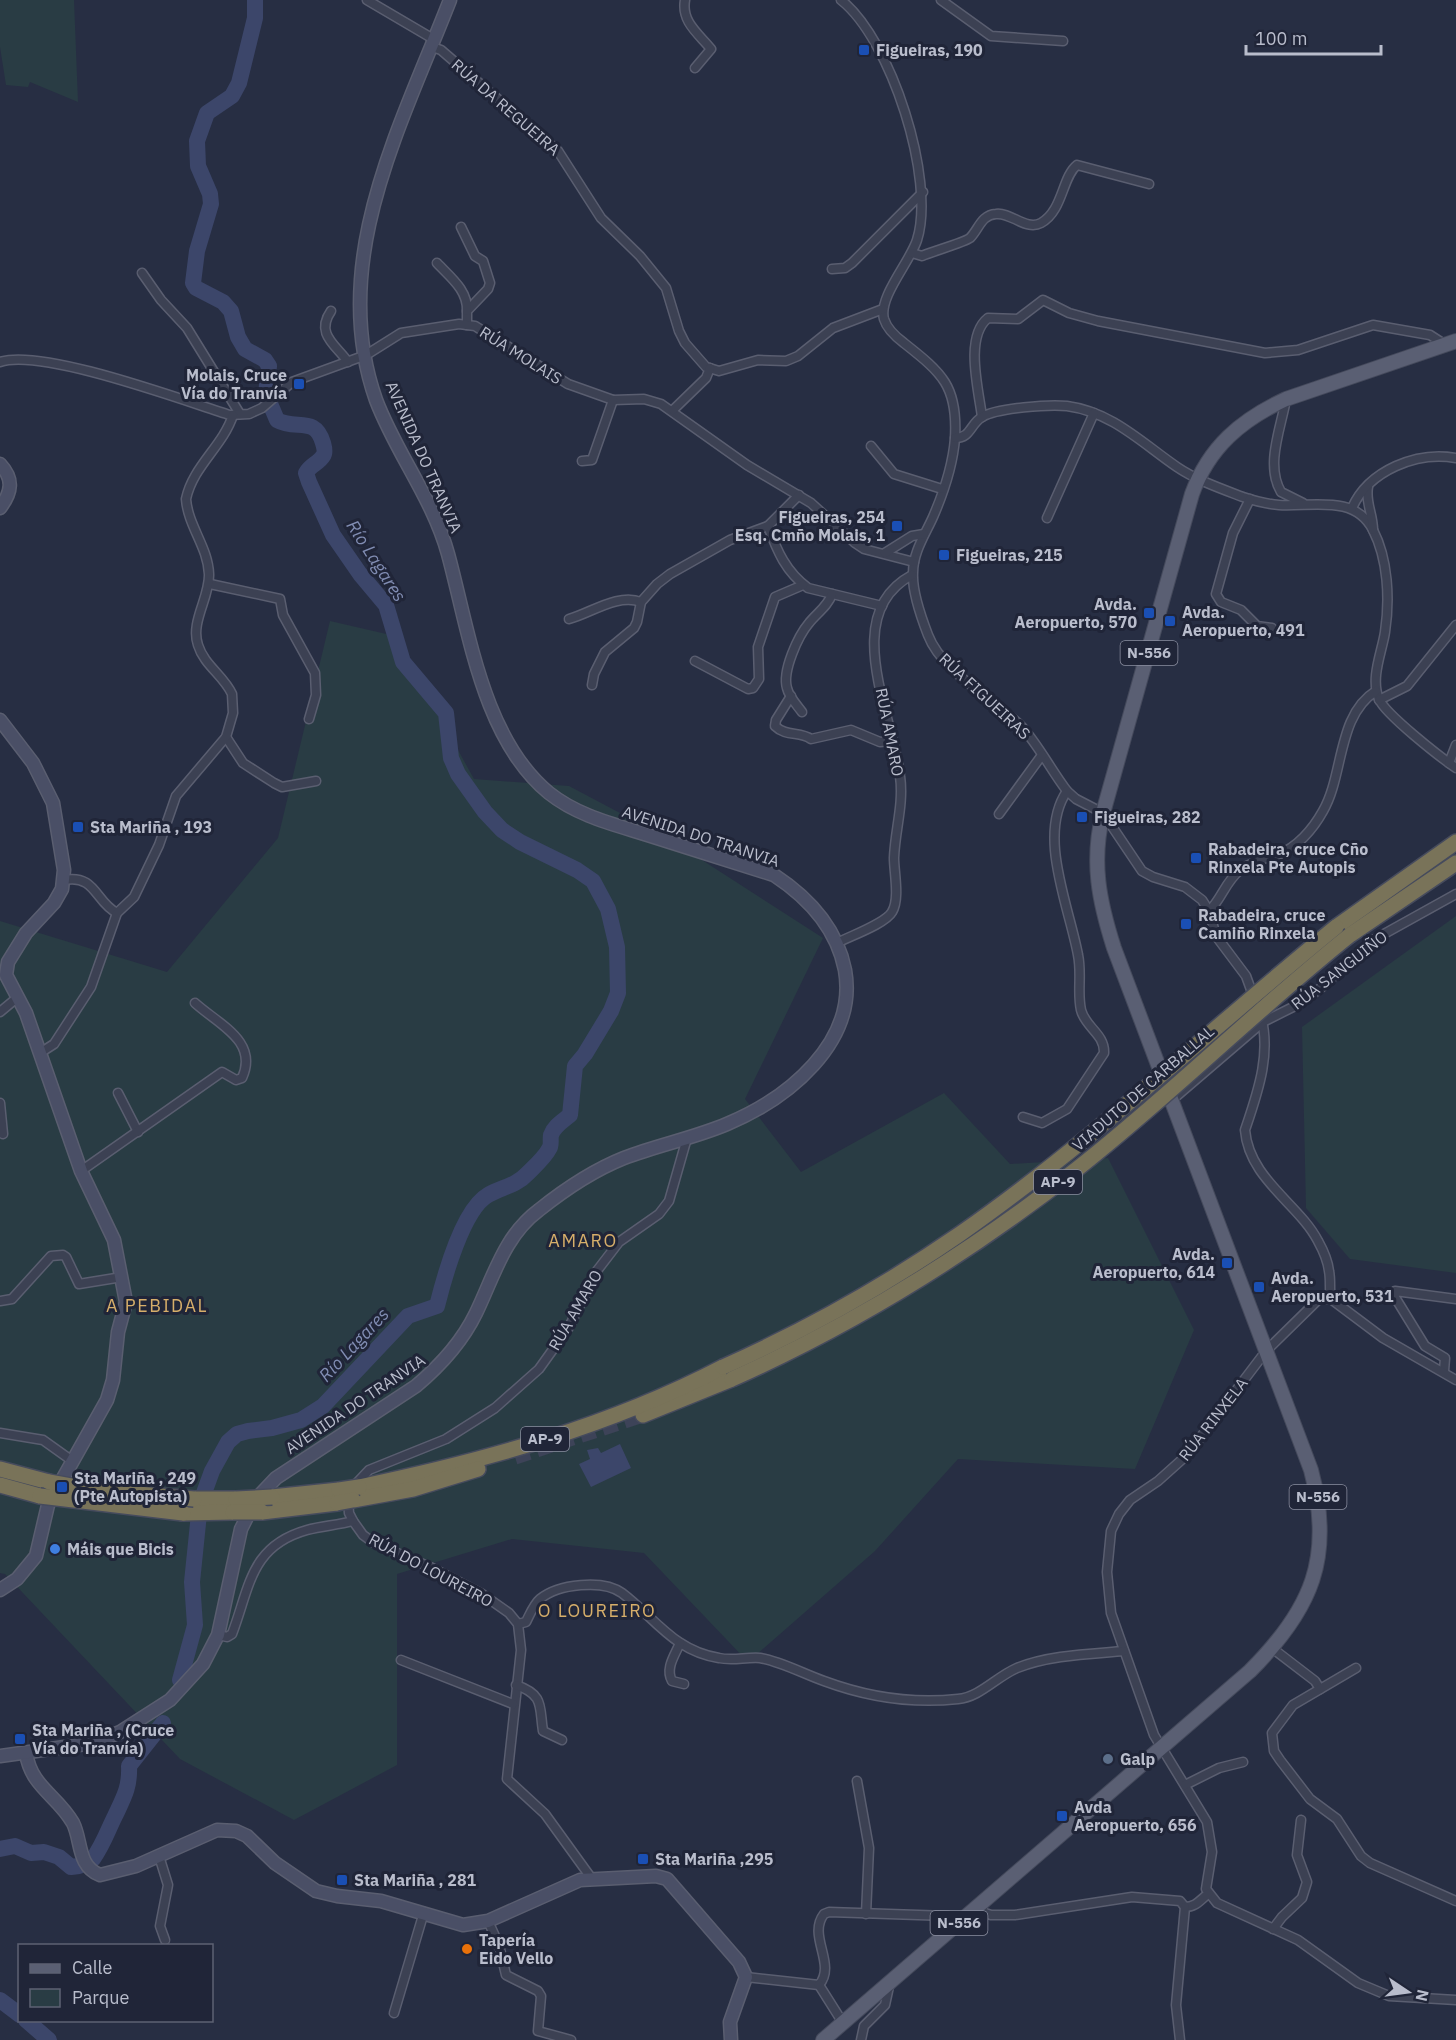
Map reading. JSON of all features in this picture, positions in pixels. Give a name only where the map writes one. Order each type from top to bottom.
[{"type":"highway","name":"VIADUTO DE CARBALLAL","points":[[728,1373],[771,1345],[876,1287],[960,1234],[1066,1154],[1336,927],[1456,842]]},
{"type":"highway","name":"VIADUTO DE CARBALLAL","points":[[728,1373],[805,1347],[925,1275],[1002,1224],[1085,1161],[1350,935],[1456,863]]},
{"type":"highway","name":"AP-9","points":[[643,1415],[728,1373]]},
{"type":"highway","name":"AP-9","points":[[0,1469],[93,1490],[194,1499],[272,1497],[348,1502],[575,1429],[693,1383],[728,1373]]},
{"type":"highway","name":"AP-9","points":[[0,1485],[40,1496],[183,1513],[262,1512],[348,1502],[413,1489],[515,1457]]},
{"type":"main road","name":"AVENIDA DO TRANVIA","points":[[4,1756],[93,1743],[146,1717],[170,1700],[194,1676],[218,1635],[241,1529],[256,1499],[265,1488],[436,1369],[462,1338],[506,1247],[524,1223],[538,1210],[569,1188],[614,1163],[741,1118],[792,1083],[824,1054],[837,1031],[845,1000],[846,978],[837,943],[813,907],[796,890],[774,875],[580,813],[548,792],[531,776],[504,733],[478,673],[448,552],[438,524],[376,400],[366,355],[361,299],[361,269],[366,231],[387,161],[450,0]]},
{"type":"main road","name":"N-556","points":[[823,2040],[1161,1749],[1272,1648],[1293,1621],[1308,1595],[1319,1557],[1321,1528],[1317,1494],[1311,1470],[1100,905],[1096,853],[1103,813],[1198,478],[1207,460],[1238,427],[1286,399],[1450,343]]},
{"type":"main road","points":[[0,464],[10,480],[10,489],[0,508]]},
{"type":"main road","points":[[0,720],[33,763],[53,803],[64,880],[54,903],[26,933],[3,967],[18,997],[40,1053],[81,1171],[114,1240],[126,1302],[118,1332],[113,1380],[96,1421],[71,1460],[48,1505],[36,1556],[17,1579],[0,1590]]},
{"type":"main road","points":[[0,1744],[4,1756]]},
{"type":"main road","points":[[26,1753],[30,1772],[71,1820],[77,1832],[83,1860],[94,1873],[108,1875],[159,1856],[217,1830],[236,1831],[247,1836],[275,1863],[316,1891],[381,1901],[463,1925],[488,1921],[544,1894],[580,1880],[656,1876],[667,1879],[739,1962],[746,1977],[730,2022],[731,2040]]},
{"type":"street","name":"RÚA DA REGUEIRA","points":[[367,0],[434,43],[558,151],[601,218],[655,272],[666,288],[685,343],[710,368]]},
{"type":"street","points":[[685,0],[684,11],[692,28],[711,49],[695,68]]},
{"type":"street","points":[[673,410],[706,378],[710,368],[719,371],[734,369],[758,360],[786,361],[798,356],[833,328],[883,309],[912,254],[920,226],[923,192],[897,89],[889,67],[871,35],[841,0]]},
{"type":"street","points":[[941,0],[992,36],[1063,41]]},
{"type":"street","points":[[912,254],[922,256],[946,245],[967,240],[989,215],[999,213],[1034,225],[1041,223],[1059,202],[1072,169],[1077,165],[1149,184]]},
{"type":"street","points":[[832,269],[845,268],[852,263],[923,192]]},
{"type":"street","points":[[461,227],[475,256],[483,261],[490,283],[488,289],[467,311]]},
{"type":"street","points":[[437,263],[468,299],[467,325]]},
{"type":"street","points":[[142,273],[161,300],[187,328],[237,415]]},
{"type":"street","points":[[982,417],[973,351],[983,323],[988,318],[1018,319],[1043,300],[1069,313],[1098,321],[1265,352],[1298,350],[1373,325],[1430,335],[1450,343]]},
{"type":"street","name":"RÚA FIGUEIRAS","points":[[883,309],[884,318],[891,331],[942,374],[952,400],[955,438],[942,489],[914,562],[912,574],[927,634],[933,647],[949,665],[1009,715],[1067,790],[1076,799],[1103,813],[1142,871],[1185,887],[1202,900],[1209,911],[1216,936],[1246,976],[1263,1022],[1264,1067],[1245,1130],[1246,1141],[1251,1156],[1279,1196],[1318,1240],[1329,1270],[1328,1299]]},
{"type":"street","points":[[331,311],[325,321],[327,338],[348,362]]},
{"type":"street","name":"RÚA MOLAIS","points":[[237,415],[262,408],[302,377],[366,355],[402,333],[413,329],[467,325],[488,332],[501,343],[531,358],[547,373],[568,384],[612,400],[644,399],[673,410],[747,465],[811,503],[845,537],[864,549],[914,562]]},
{"type":"street","points":[[0,362],[11,359],[36,359],[237,415]]},
{"type":"street","points":[[1286,399],[1275,453],[1275,476],[1281,492],[1306,505]]},
{"type":"street","points":[[582,461],[592,460],[612,400]]},
{"type":"street","points":[[955,438],[965,436],[982,417],[1054,405],[1094,413],[1133,433],[1178,468],[1250,499],[1267,504],[1352,508],[1367,519],[1384,561],[1387,607],[1378,695],[1388,712],[1452,765],[1456,745]]},
{"type":"street","points":[[1047,518],[1094,413]]},
{"type":"street","points":[[40,1053],[54,1044],[91,987],[117,913],[134,897],[159,845],[176,795],[226,737],[233,713],[232,694],[210,667],[198,647],[196,638],[198,622],[210,584],[205,552],[188,513],[186,499],[202,462],[237,415]]},
{"type":"street","points":[[871,446],[894,474],[942,489]]},
{"type":"street","points":[[1352,508],[1358,495],[1403,462],[1432,456],[1456,458]]},
{"type":"street","points":[[1368,487],[1367,501],[1373,518],[1373,530]]},
{"type":"street","points":[[592,685],[594,674],[605,652],[638,622],[641,602],[670,574],[730,540],[768,526],[798,495]]},
{"type":"street","points":[[1250,499],[1233,533],[1216,594],[1221,602],[1240,610],[1257,626],[1272,628]]},
{"type":"street","points":[[768,526],[778,555],[804,585],[882,606]]},
{"type":"street","points":[[885,553],[906,539],[924,534]]},
{"type":"street","name":"RÚA AMARO","points":[[837,943],[886,918],[893,911],[894,848],[901,793],[899,769],[891,741],[873,641],[874,622],[897,584],[912,574]]},
{"type":"street","points":[[210,584],[280,599],[283,615],[315,673],[316,695],[309,719]]},
{"type":"street","points":[[695,661],[748,689],[753,688],[759,679],[758,647],[775,597],[804,585]]},
{"type":"street","points":[[802,712],[786,688],[787,674],[795,645],[803,630],[830,601],[832,594]]},
{"type":"street","points":[[569,619],[601,606],[634,599],[641,602]]},
{"type":"street","points":[[1209,911],[1217,904],[1237,872],[1253,862],[1291,848],[1312,827],[1332,792],[1344,744],[1363,699],[1407,686],[1456,625]]},
{"type":"street","points":[[791,696],[776,720],[775,726],[780,731],[804,734],[811,739],[856,731],[880,742],[891,741]]},
{"type":"street","points":[[226,737],[243,763],[282,787],[316,781]]},
{"type":"street","points":[[999,814],[1042,755]]},
{"type":"street","points":[[1023,1117],[1042,1123],[1067,1109],[1104,1053],[1101,1038],[1081,1012],[1078,955],[1053,840],[1058,807],[1067,790]]},
{"type":"street","points":[[64,880],[74,878],[87,883],[117,913]]},
{"type":"street","name":"RÚA SANGUIÑO","points":[[1172,1100],[1263,1022],[1299,1004],[1376,939],[1456,894]]},
{"type":"street","points":[[0,1012],[18,997]]},
{"type":"street","points":[[81,1171],[222,1072],[236,1080],[242,1078],[248,1064],[245,1051],[224,1023],[208,1015],[195,1003]]},
{"type":"street","points":[[118,1093],[138,1131]]},
{"type":"street","points":[[0,1102],[3,1134]]},
{"type":"street","name":"RÚA AMARO","points":[[348,1502],[350,1493],[361,1476],[369,1470],[446,1438],[495,1408],[539,1369],[569,1327],[596,1272],[607,1257],[619,1242],[659,1214],[669,1201],[687,1138]]},
{"type":"street","points":[[0,1301],[12,1299],[51,1256],[57,1254],[66,1257],[79,1284],[122,1277]]},
{"type":"street","points":[[1444,1371],[1445,1358],[1425,1346],[1393,1294],[1395,1291],[1456,1299]]},
{"type":"street","name":"RÚA RINXELA","points":[[1208,1894],[1206,1881],[1212,1852],[1208,1822],[1161,1749],[1111,1612],[1107,1572],[1112,1531],[1119,1514],[1140,1491],[1158,1481],[1187,1455],[1266,1352],[1319,1299],[1328,1299]]},
{"type":"street","points":[[1328,1299],[1383,1338],[1444,1371],[1456,1380]]},
{"type":"street","points":[[0,1433],[43,1440],[71,1460]]},
{"type":"street","points":[[218,1635],[227,1637],[232,1634],[254,1571],[266,1552],[277,1543],[306,1530],[348,1502]]},
{"type":"street","name":"RÚA DO LOUREIRO","points":[[348,1502],[363,1535],[374,1543],[430,1567],[482,1594],[509,1613],[518,1624]]},
{"type":"street","points":[[592,1879],[545,1814],[507,1779],[513,1704],[521,1650],[518,1624],[526,1622],[538,1601],[551,1592],[577,1586],[605,1586],[621,1592],[651,1622],[680,1643],[719,1659],[760,1658],[836,1686],[906,1701],[973,1696],[998,1677],[1019,1667],[1061,1658],[1124,1651]]},
{"type":"street","points":[[680,1643],[671,1662],[669,1676],[672,1681],[684,1684]]},
{"type":"street","points":[[1272,1648],[1315,1681],[1320,1689]]},
{"type":"street","points":[[401,1660],[513,1704]]},
{"type":"street","points":[[1356,1668],[1293,1705],[1272,1732],[1274,1751],[1310,1799],[1337,1819],[1361,1856],[1379,1867],[1456,1901]]},
{"type":"street","points":[[516,1684],[527,1688],[541,1706],[543,1731],[562,1740]]},
{"type":"street","points":[[1185,1785],[1219,1768],[1243,1762]]},
{"type":"street","points":[[857,1781],[869,1848],[866,1914]]},
{"type":"street","points":[[1273,1929],[1302,1898],[1307,1882],[1297,1855],[1301,1820]]},
{"type":"street","points":[[159,1856],[168,1885],[160,1926],[165,1940]]},
{"type":"street","points":[[1185,1907],[1197,1905],[1208,1894],[1217,1903],[1317,1952],[1358,1983],[1389,1996],[1456,2000]]},
{"type":"street","points":[[979,1905],[985,1913],[991,1915],[1015,1915],[1132,1897],[1180,1901],[1185,1907],[1176,2005],[1180,2040]]},
{"type":"street","points":[[394,2013],[424,1912]]},
{"type":"street","points":[[819,1985],[825,1970],[818,1932],[821,1918],[829,1912],[948,1916],[956,1925]]},
{"type":"street","points":[[488,1921],[499,1945],[506,1975],[538,1991],[541,1996],[538,2031],[571,2040]]},
{"type":"street","points":[[746,1977],[819,1985]]},
{"type":"street","points":[[861,2040],[864,2026],[885,2004],[890,1982]]},
{"type":"street","points":[[819,1985],[843,2023]]},
{"type":"green space","points":[[0,0],[74,0],[78,102],[30,82],[28,87],[6,85],[0,47]]},
{"type":"green space","points":[[330,621],[395,636],[474,779],[569,786],[671,840],[823,938],[745,1099],[801,1172],[944,1093],[1010,1164],[1108,1158],[1194,1330],[1135,1469],[958,1459],[875,1551],[748,1662],[644,1553],[512,1539],[397,1574],[397,1765],[294,1820],[180,1759],[5,1574],[0,1573],[0,921],[167,972],[278,838]]},
{"type":"green space","points":[[1456,916],[1456,1273],[1350,1259],[1306,1208],[1302,1027]]},
{"type":"water","points":[[620,1444],[631,1468],[591,1487],[579,1464],[590,1459],[587,1450],[598,1448],[601,1453]]},
{"type":"waterway","name":"Río Lagares","points":[[180,1680],[195,1625],[192,1582],[200,1504],[212,1471],[228,1442],[237,1434],[301,1420],[323,1406],[408,1316],[437,1306],[456,1245],[470,1214],[488,1195],[519,1181],[537,1164],[550,1147],[554,1129],[570,1115],[575,1066],[611,1011],[618,993],[617,947],[608,909],[593,881],[502,830],[485,812],[458,774],[451,758],[446,713],[403,662],[386,605],[360,574],[333,535],[309,482],[306,473],[324,453],[320,434],[310,426],[277,420],[266,394],[269,366],[265,360],[245,349],[238,337],[231,311],[223,302],[196,288],[193,283],[197,251],[211,204],[210,194],[198,166],[197,141],[207,113],[232,96],[239,83],[255,18],[255,0]]},
{"type":"waterway","name":"Río Lagares","points":[[93,1859],[124,1797],[129,1766],[163,1723]]},
{"type":"waterway","name":"Río Lagares","points":[[0,1849],[15,1846],[31,1853],[44,1852],[59,1857],[71,1867],[79,1866]]},
{"type":"waterway","name":"Río Lagares","points":[[0,2000],[18,2014]]},
{"type":"waterway","name":"Río Lagares","points":[[28,2022],[49,2040]]},
{"type":"tunnel","points":[[515,1457],[643,1415]]},
{"type":"place","name":"Figueiras, 190","points":[[864,50]]},
{"type":"place","name":"Molais, Cruce Vía do Tranvía","points":[[299,384]]},
{"type":"place","name":"Figueiras, 254 Esq. Cmño Molais, 1","points":[[897,526]]},
{"type":"place","name":"Figueiras, 215","points":[[944,555]]},
{"type":"place","name":"Avda. Aeropuerto, 570","points":[[1149,613]]},
{"type":"place","name":"Avda. Aeropuerto, 491","points":[[1170,621]]},
{"type":"place","name":"Figueiras, 282","points":[[1082,817]]},
{"type":"place","name":"Sta Mariña , 193","points":[[78,827]]},
{"type":"place","name":"Rabadeira, cruce Cño Rinxela Pte Autopis","points":[[1196,858]]},
{"type":"place","name":"Rabadeira, cruce Camiño Rinxela","points":[[1186,924]]},
{"type":"place","name":"Avda. Aeropuerto, 614","points":[[1227,1263]]},
{"type":"place","name":"Avda. Aeropuerto, 531","points":[[1259,1287]]},
{"type":"place","name":"Sta Mariña , 249 (Pte Autopista)","points":[[62,1487]]},
{"type":"place","name":"Máis que Bicis","points":[[55,1549]]},
{"type":"place","name":"Sta Mariña , (Cruce Vía do Tranvía)","points":[[20,1739]]},
{"type":"place","name":"Galp","points":[[1108,1759]]},
{"type":"place","name":"Avda Aeropuerto, 656","points":[[1062,1816]]},
{"type":"place","name":"Sta Mariña ,295","points":[[643,1859]]},
{"type":"place","name":"Sta Mariña , 281","points":[[342,1880]]},
{"type":"place","name":"Tapería Eido Vello","points":[[467,1949]]},
{"type":"district","name":"AMARO","points":[[583,1241]]},
{"type":"district","name":"A PEBIDAL","points":[[157,1306]]},
{"type":"district","name":"O LOUREIRO","points":[[597,1611]]}]
